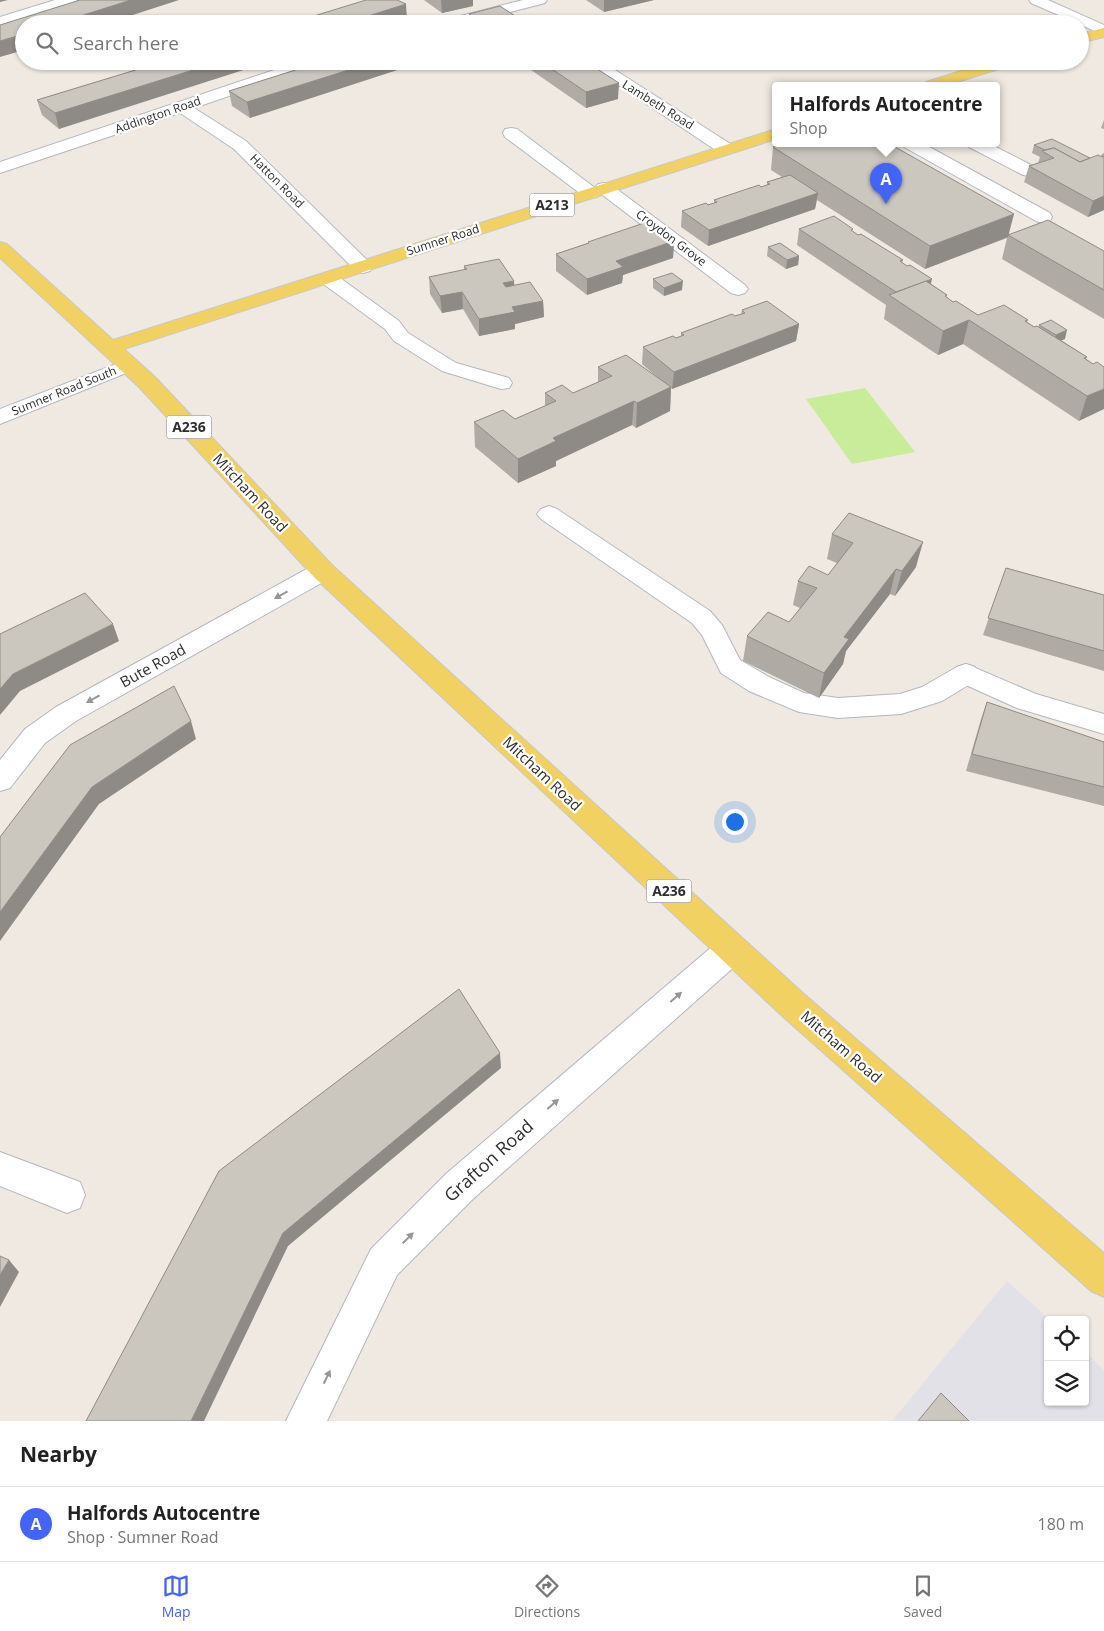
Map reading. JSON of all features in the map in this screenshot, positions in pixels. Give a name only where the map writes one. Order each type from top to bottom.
[{"type":"main road","points":[[1089,36],[1104,31]]},
{"type":"main road","points":[[942,82],[980,70]]},
{"type":"main road","name":"Sumner Road","points":[[120,356],[363,267],[772,135]]},
{"type":"main road","name":"Mitcham Road","points":[[0,248],[120,356],[166,402],[323,571],[792,1004],[1104,1278]]},
{"type":"street","points":[[22,15],[70,0]]},
{"type":"street","points":[[493,0],[516,15]]},
{"type":"street","points":[[480,15],[540,0]]},
{"type":"street","points":[[1036,0],[1069,15]]},
{"type":"street","points":[[0,22],[15,17]]},
{"type":"street","points":[[1089,24],[1104,31]]},
{"type":"street","name":"Addington Road","points":[[0,168],[291,70]]},
{"type":"street","name":"Lambeth Road","points":[[604,70],[726,149]]},
{"type":"street","name":"Hatton Road","points":[[182,107],[240,145],[363,267]]},
{"type":"street","name":"Croydon Grove","points":[[511,133],[598,190],[738,289]]},
{"type":"street","points":[[917,147],[1042,217]]},
{"type":"street","points":[[984,147],[1029,171]]},
{"type":"street","points":[[329,279],[392,325],[400,337],[449,367],[501,383]]},
{"type":"street","name":"Sumner Road South","points":[[0,417],[49,396],[120,356]]},
{"type":"street","points":[[549,514],[701,617],[713,631],[730,666],[759,684],[799,702],[838,708],[901,704],[932,694],[966,674],[1028,701],[1104,724]]},
{"type":"street","name":"Bute Road","points":[[0,780],[35,736],[66,714],[323,571]]},
{"type":"street","name":"Grafton Road","points":[[306,1421],[384,1262],[460,1186],[732,949]]},
{"type":"street","points":[[0,1169],[67,1195]]},
{"type":"shaded area","points":[[1007,1281],[1046,1316],[1044,1316],[1044,1406],[1089,1406],[1089,1356],[1104,1370],[1104,1421],[892,1421]]},
{"type":"green space","points":[[865,388],[915,452],[852,464],[806,399]]},
{"type":"building","points":[[80,0],[131,0],[84,15],[32,15]]},
{"type":"building","points":[[366,0],[397,0],[406,4],[371,15],[317,15]]},
{"type":"building","points":[[500,6],[514,15],[470,15],[469,14]]},
{"type":"building","points":[[15,20],[15,37],[0,41],[0,25]]},
{"type":"building","points":[[135,70],[193,70],[55,113],[37,100]]},
{"type":"building","points":[[296,70],[348,70],[247,102],[229,91]]},
{"type":"building","points":[[553,70],[599,70],[619,83],[586,92]]},
{"type":"building","points":[[1052,139],[1090,158],[1080,162],[1054,148],[1045,150],[1034,145]]},
{"type":"building","points":[[773,147],[895,147],[1014,214],[930,246]]},
{"type":"building","points":[[1054,148],[1080,162],[1098,155],[1104,156],[1104,196],[1093,201],[1029,166],[1054,158],[1042,151]]},
{"type":"building","points":[[790,175],[818,193],[709,230],[682,211],[706,203],[708,205],[717,202],[714,200],[759,185],[761,187],[770,184],[767,182]]},
{"type":"building","points":[[834,216],[853,229],[851,230],[858,235],[861,234],[903,260],[900,261],[907,266],[910,265],[932,279],[896,292],[799,229]]},
{"type":"building","points":[[1048,220],[1104,251],[1104,290],[1008,235]]},
{"type":"building","points":[[647,222],[674,241],[616,261],[623,267],[587,279],[556,254],[588,242]]},
{"type":"building","points":[[780,243],[799,256],[787,260],[768,247]]},
{"type":"building","points":[[499,259],[514,281],[503,283],[506,287],[530,282],[543,301],[512,307],[515,312],[479,319],[462,292],[440,296],[429,277],[467,269],[464,266]]},
{"type":"building","points":[[672,273],[683,281],[664,288],[653,279]]},
{"type":"building","points":[[926,281],[947,295],[945,296],[953,302],[956,301],[978,315],[1004,305],[1028,320],[1025,321],[1034,327],[1037,326],[1087,357],[1084,358],[1093,364],[1097,362],[1104,367],[1104,389],[1087,396],[969,320],[943,331],[889,295]]},
{"type":"building","points":[[767,301],[799,324],[674,372],[643,347],[673,336],[676,338],[684,335],[681,333],[732,314],[735,316],[745,313],[742,310]]},
{"type":"building","points":[[1051,320],[1067,330],[1056,335],[1039,325]]},
{"type":"building","points":[[626,355],[671,387],[637,403],[634,401],[553,438],[556,441],[518,459],[474,422],[503,410],[515,419],[556,401],[545,393],[562,385],[573,393],[612,376],[598,367]]},
{"type":"building","points":[[849,513],[923,542],[902,571],[896,569],[844,637],[849,639],[824,673],[747,636],[768,612],[789,622],[817,588],[798,581],[809,566],[828,575],[853,543],[832,534]]},
{"type":"building","points":[[1006,568],[1104,595],[1104,651],[988,618]]},
{"type":"building","points":[[85,593],[113,624],[13,674],[0,689],[0,634]]},
{"type":"building","points":[[174,686],[191,721],[92,787],[0,912],[0,837],[70,745]]},
{"type":"building","points":[[987,702],[1104,742],[1104,787],[972,754]]},
{"type":"building","points":[[459,989],[500,1053],[283,1233],[191,1421],[86,1421],[219,1171]]},
{"type":"building","points":[[0,1256],[9,1260],[0,1275]]},
{"type":"building","points":[[941,1393],[969,1421],[918,1421]]},
{"type":"place","name":"Halfords Autocentre","points":[[886,204]]}]
